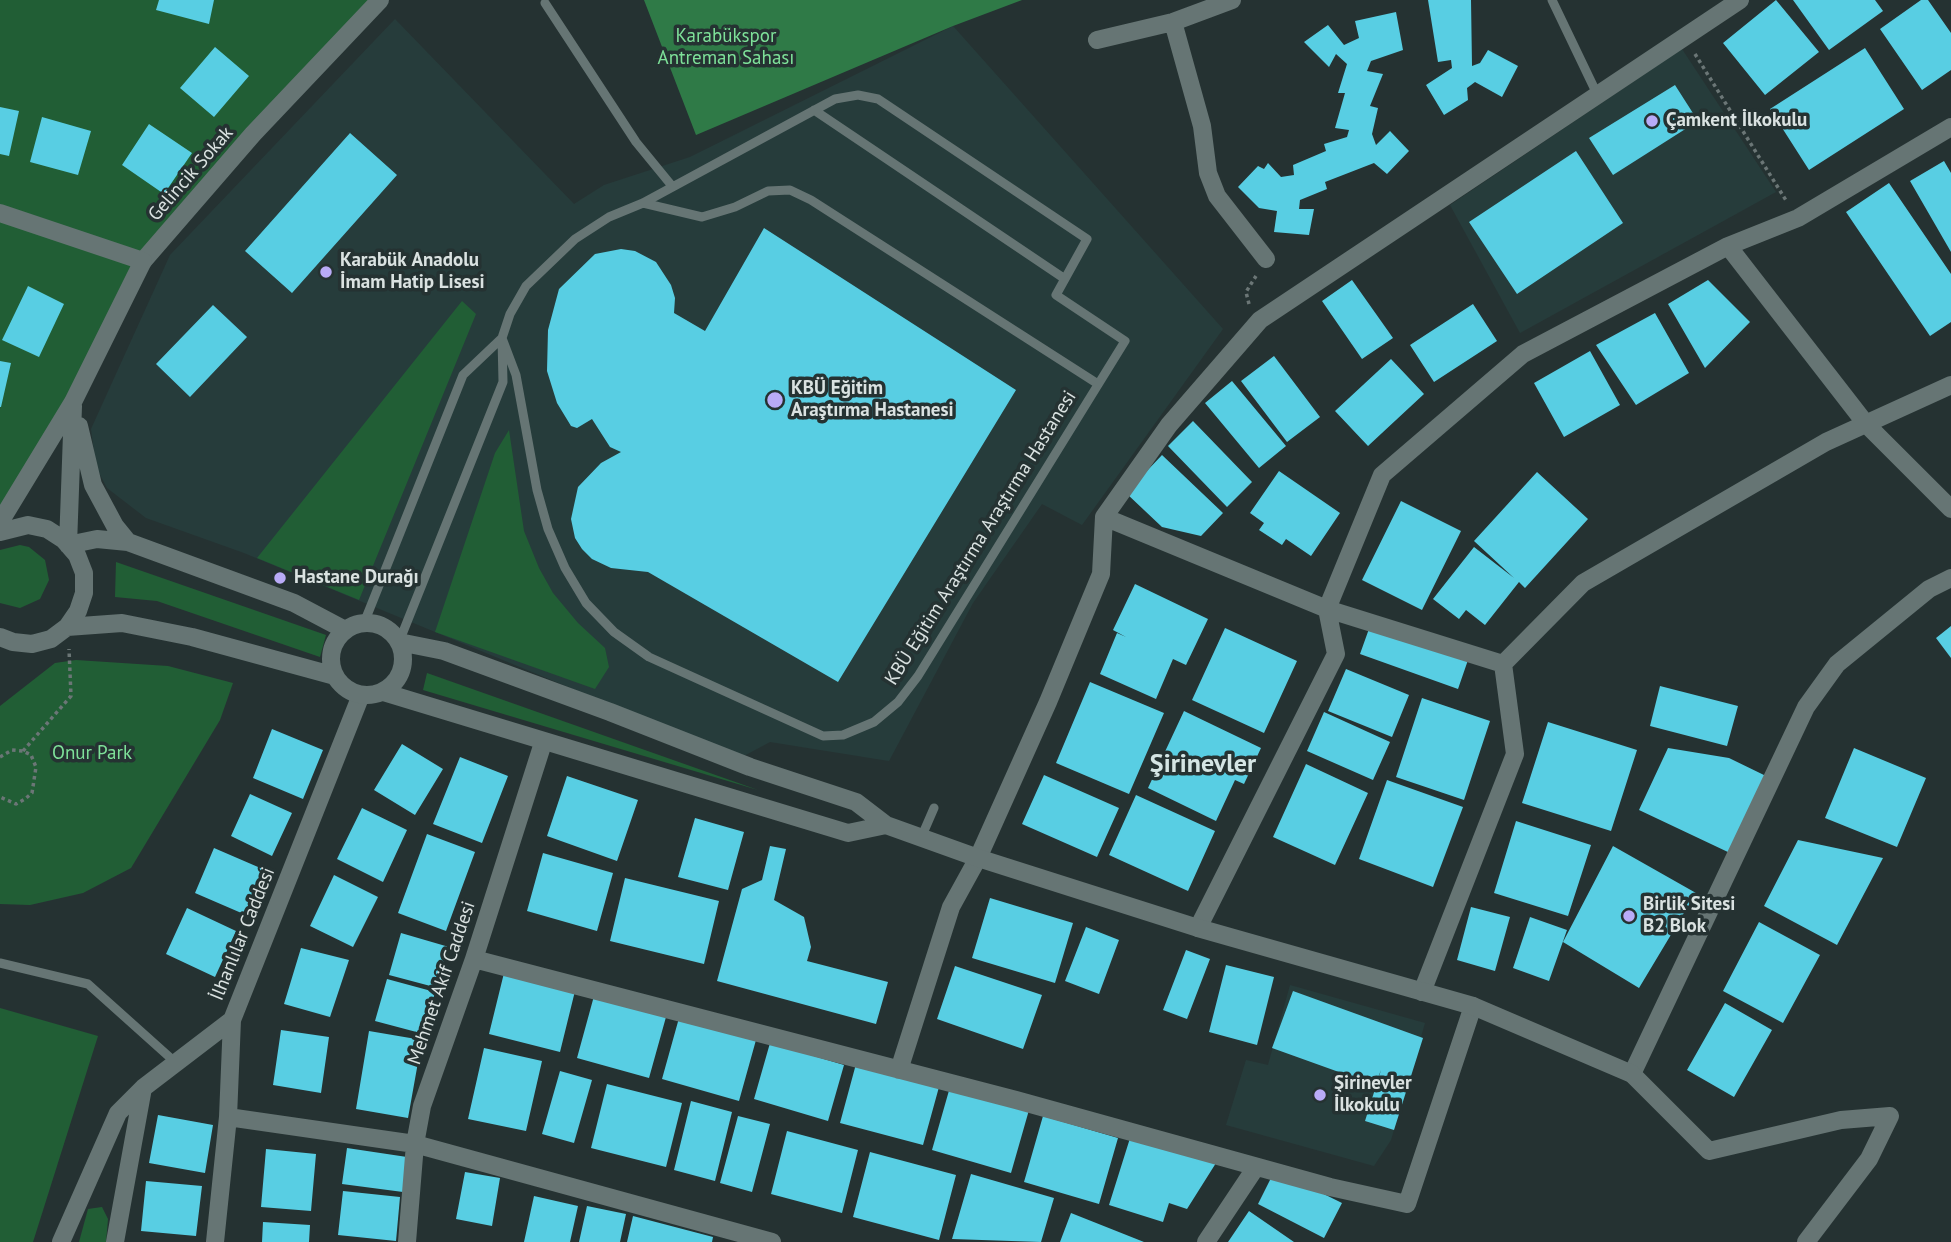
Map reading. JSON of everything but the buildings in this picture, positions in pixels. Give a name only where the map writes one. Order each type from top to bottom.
[{"type":"street","name":"Gelincik Sokak","points":[[0,522],[73,402],[143,261],[253,134],[380,0]]},
{"type":"street","points":[[1097,40],[1173,23],[1232,0]]},
{"type":"street","points":[[899,1070],[951,907],[978,858],[1048,702],[1101,574],[1104,517],[1169,425],[1260,320],[1740,0]]},
{"type":"street","points":[[1173,23],[1202,126],[1208,173],[1217,196],[1266,259]]},
{"type":"street","points":[[1198,928],[1336,654],[1327,610],[1382,475],[1523,355],[1728,246],[1798,218],[1951,127]]},
{"type":"street","points":[[0,213],[143,261]]},
{"type":"street","points":[[1728,246],[1866,424],[1951,509]]},
{"type":"street","points":[[1503,664],[1583,583],[1826,442],[1951,385]]},
{"type":"street","points":[[73,402],[93,485],[115,526],[128,542]]},
{"type":"street","points":[[68,545],[73,402]]},
{"type":"street","points":[[1104,517],[1327,610],[1503,664]]},
{"type":"street","points":[[0,532],[28,525],[47,529],[77,555],[84,573],[85,593],[78,611],[67,627],[51,639],[32,644],[4,643]]},
{"type":"street","points":[[68,545],[97,539],[128,542],[294,603],[345,630]]},
{"type":"street","points":[[1632,1074],[1805,708],[1837,664],[1929,589],[1951,578]]},
{"type":"street","points":[[67,627],[122,623],[192,637],[335,676],[350,692],[361,695],[383,692],[543,743],[848,833],[886,825]]},
{"type":"street","points":[[335,676],[331,656],[338,637],[345,630],[364,623],[384,627],[399,642],[402,653],[399,676],[383,692]]},
{"type":"street","points":[[399,642],[444,651],[750,767],[856,802],[886,825],[978,858],[1198,928],[1473,1006],[1632,1074],[1709,1151],[1842,1120],[1890,1116],[1869,1159],[1806,1242]]},
{"type":"street","points":[[1422,992],[1515,754],[1503,664]]},
{"type":"street","name":"İlhanlılar Caddesi","points":[[215,1242],[228,1117],[232,1020],[361,695]]},
{"type":"street","name":"Mehmet Akif Caddesi","points":[[407,1242],[415,1144],[422,1106],[474,959],[543,743]]},
{"type":"street","points":[[474,959],[1256,1167],[1407,1204],[1473,1006]]},
{"type":"street","points":[[61,1242],[118,1113],[143,1088],[232,1020]]},
{"type":"street","points":[[115,1242],[143,1088]]},
{"type":"street","points":[[228,1117],[415,1144],[772,1242]]},
{"type":"street","points":[[1206,1242],[1256,1167]]},
{"type":"lane","points":[[1552,0],[1598,96]]},
{"type":"lane","points":[[545,3],[636,142],[672,186]]},
{"type":"lane","points":[[399,642],[503,382],[502,338],[510,314],[526,286],[548,263],[575,239],[609,217],[643,203],[672,186],[814,110],[835,99],[858,95],[878,99],[1087,239],[1065,279],[814,110]]},
{"type":"lane","name":"KBÜ Eğitim Araştırma Araştırma Hastanesi","points":[[643,203],[702,217],[735,207],[768,191],[790,190],[811,200],[1098,384]]},
{"type":"lane","name":"KBÜ Eğitim Araştırma Araştırma Hastanesi","points":[[502,338],[516,374],[537,490],[548,529],[565,568],[586,603],[614,632],[649,657],[823,736],[843,735],[874,722],[898,702],[918,676],[1125,341],[1056,295],[1065,279]]},
{"type":"lane","points":[[364,623],[463,375],[502,338]]},
{"type":"lane","points":[[921,838],[934,808]]},
{"type":"lane","points":[[0,963],[88,984],[175,1062]]},
{"type":"path","points":[[1685,37],[1798,218]]},
{"type":"path","points":[[1260,320],[1250,308],[1246,292],[1266,259]]},
{"type":"path","points":[[23,751],[71,696],[67,627]]},
{"type":"path","points":[[0,757],[12,750],[23,751],[31,755],[36,767],[32,793],[16,804],[0,797]]},
{"type":"shaded area","name":"KBÜ Eğitim Araştırma Hastanesi","points":[[395,19],[574,204],[604,185],[690,157],[953,26],[1223,329],[1082,525],[1042,504],[973,603],[889,761],[770,742],[740,758],[244,553],[146,518],[107,488],[96,467],[91,429],[170,255]]},
{"type":"shaded area","name":"Çamkent İlkokulu","points":[[1682,49],[1776,192],[1520,333],[1450,205]]},
{"type":"shaded area","name":"Şirinevler İlkokulu","points":[[1290,985],[1425,1023],[1391,1140],[1374,1166],[1226,1125],[1246,1060],[1268,1065]]},
{"type":"green space","points":[[0,0],[380,0],[143,261],[0,522]]},
{"type":"green space","name":"Karabükspor Antreman Sahası","points":[[644,0],[1022,0],[953,26],[696,135]]},
{"type":"green space","points":[[462,301],[476,314],[359,600],[257,558]]},
{"type":"green space","points":[[509,430],[524,531],[539,568],[553,593],[578,623],[605,648],[609,667],[595,689],[435,632],[495,453]]},
{"type":"green space","points":[[20,545],[29,547],[45,560],[49,580],[40,599],[20,608],[0,603],[0,550]]},
{"type":"green space","points":[[116,562],[326,635],[320,657],[157,601],[115,597]]},
{"type":"green space","name":"Onur Park","points":[[76,660],[168,666],[233,683],[220,720],[131,868],[83,893],[30,905],[0,904],[0,706],[55,663]]},
{"type":"green space","points":[[427,673],[758,790],[423,690]]},
{"type":"green space","points":[[0,1008],[98,1036],[33,1242],[0,1242]]},
{"type":"green space","points":[[102,1207],[108,1219],[106,1242],[79,1242],[88,1209]]},
{"type":"place","name":"Çamkent İlkokulu","points":[[1652,121]]},
{"type":"place","name":"Karabük Anadolu İmam Hatip Lisesi","points":[[326,272]]},
{"type":"place","name":"KBÜ Eğitim Araştırma Hastanesi","points":[[775,400]]},
{"type":"place","name":"Hastane Durağı","points":[[280,578]]},
{"type":"place","name":"Birlik Sitesi B2 Blok","points":[[1629,916]]},
{"type":"place","name":"Şirinevler İlkokulu","points":[[1320,1095]]},
{"type":"district","name":"Şirinevler","points":[[1203,765]]}]
